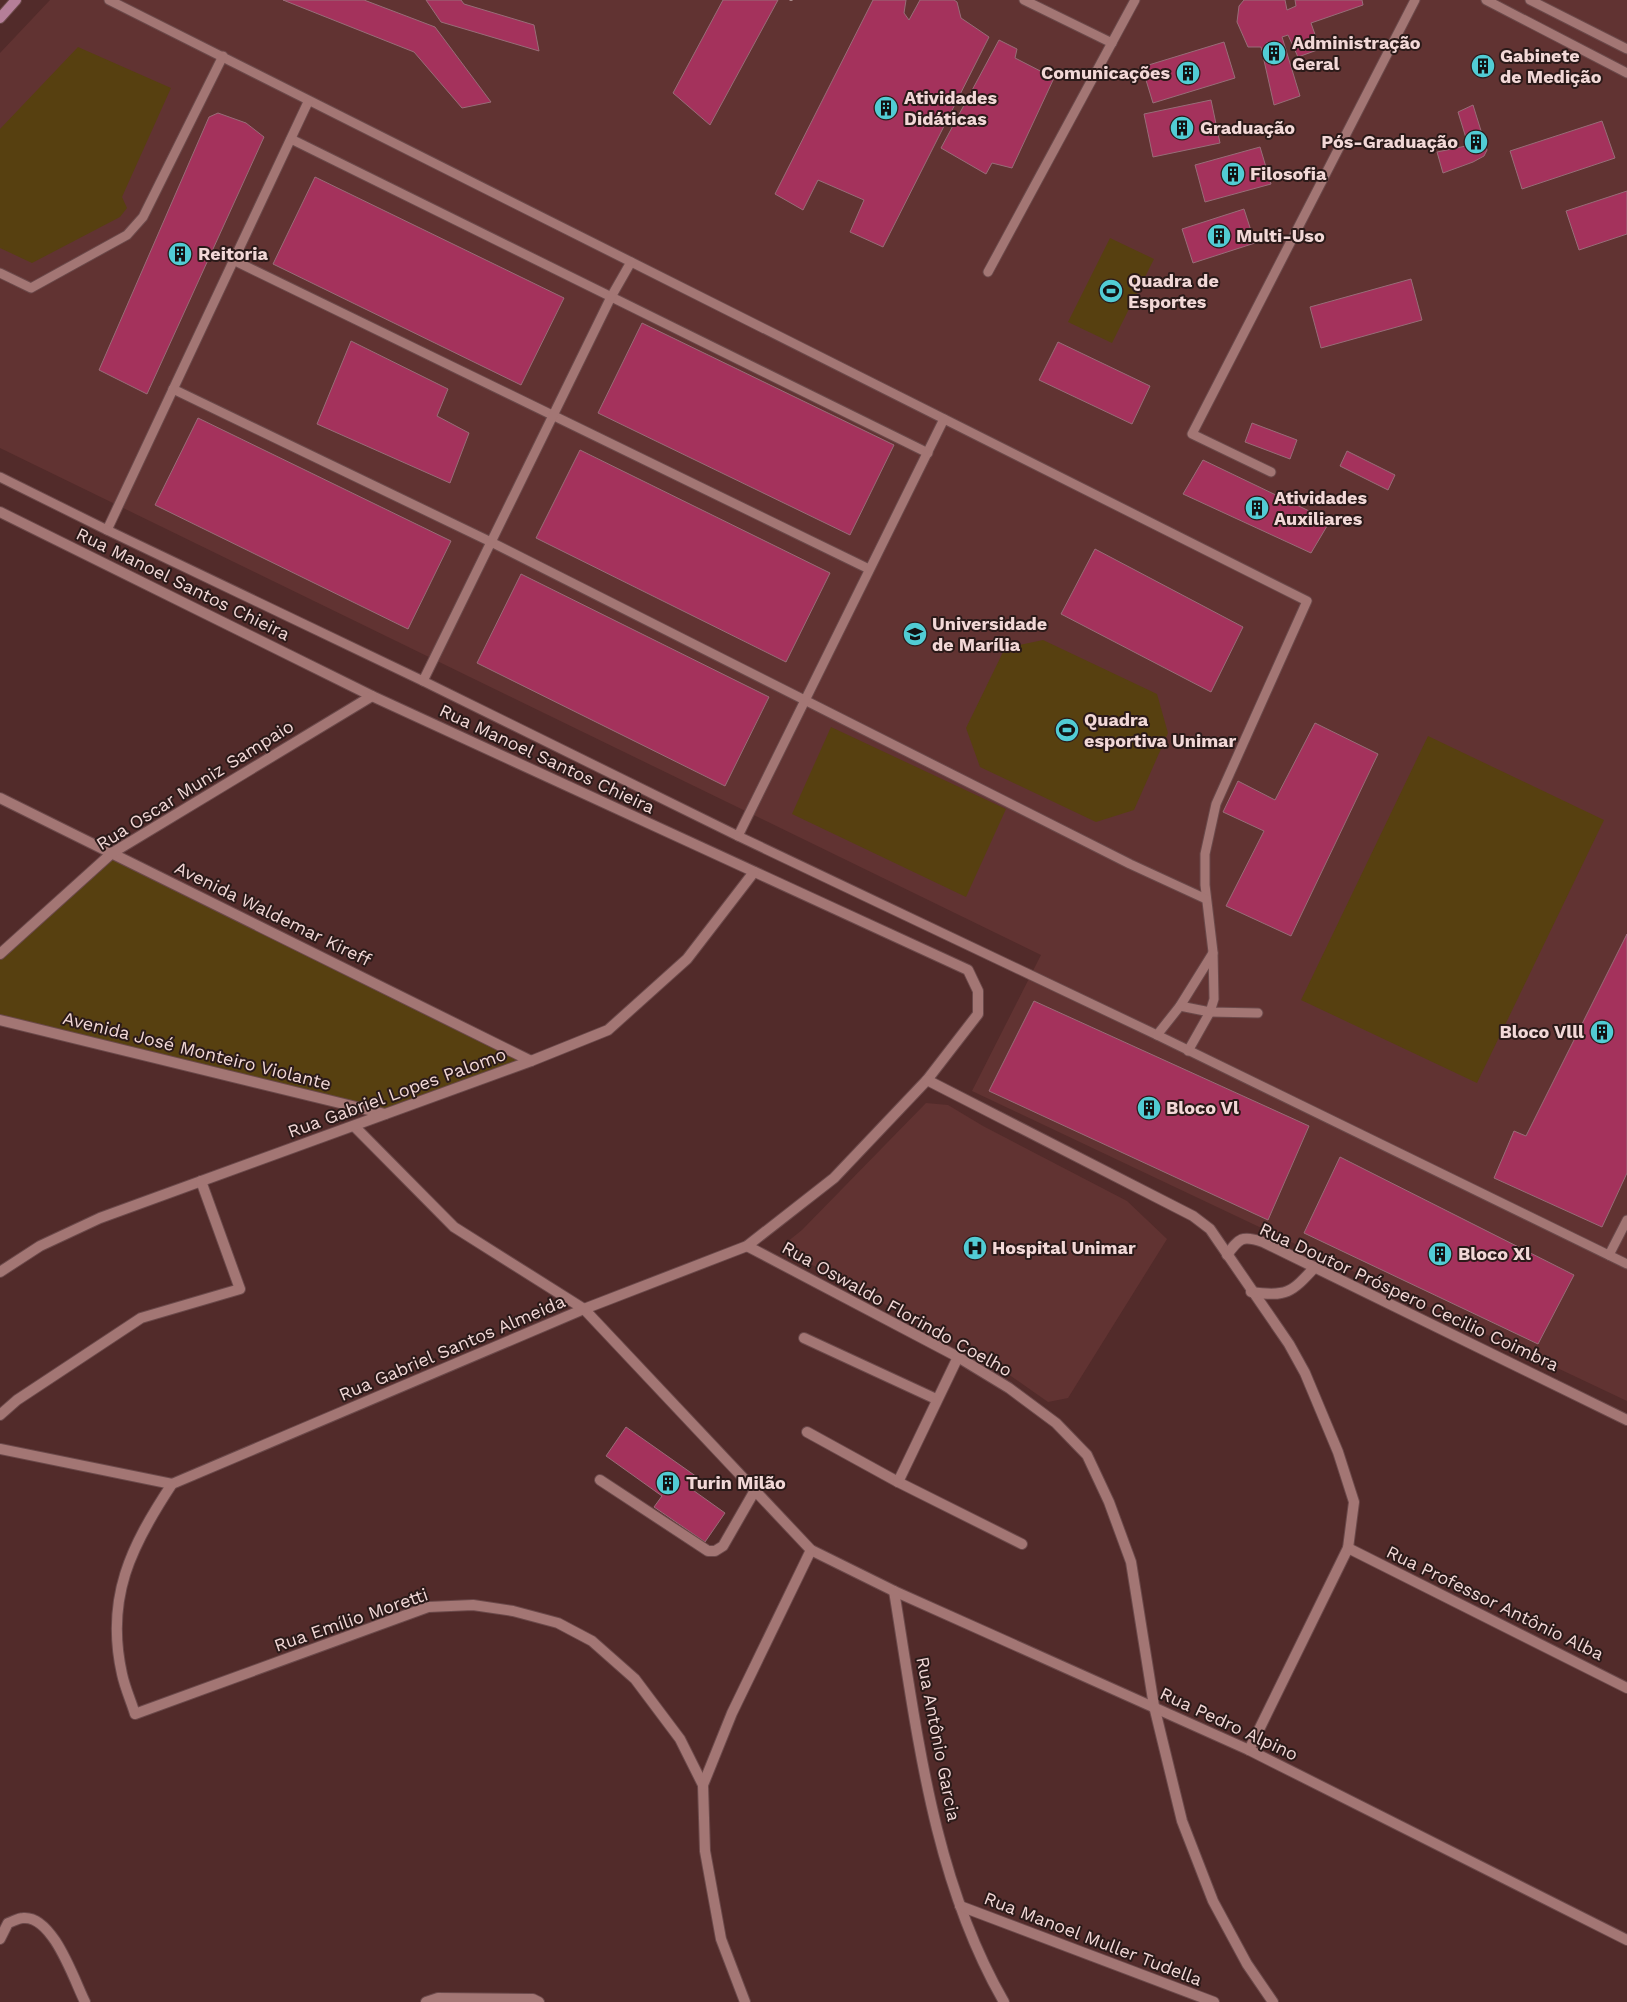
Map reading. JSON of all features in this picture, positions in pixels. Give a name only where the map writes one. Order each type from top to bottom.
[{"type":"main road","points":[[0,18],[16,0]]},
{"type":"street","name":"Rua Manoel Santos Chieira","points":[[0,512],[372,696],[968,970],[978,991],[978,1014],[927,1080]]},
{"type":"street","name":"Rua Oscar Muniz Sampaio","points":[[0,954],[112,852],[372,696]]},
{"type":"street","name":"Avenida Waldemar Kireff","points":[[0,798],[531,1061]]},
{"type":"street","name":"Rua Gabriel Lopes Palomo","points":[[0,1272],[40,1246],[100,1218],[531,1061],[608,1030],[687,960],[754,872]]},
{"type":"street","name":"Avenida José Monteiro Violante","points":[[0,1020],[386,1114]]},
{"type":"street","name":"Rua Gabriel Santos Almeida","points":[[172,1484],[584,1309],[747,1246],[834,1178],[927,1080]]},
{"type":"street","points":[[927,1080],[1193,1216],[1210,1229],[1288,1344],[1305,1374],[1338,1452],[1354,1502],[1348,1548],[1249,1750]]},
{"type":"street","points":[[354,1126],[454,1227],[584,1309],[754,1492],[811,1550],[732,1713],[703,1785]]},
{"type":"street","points":[[0,1416],[17,1400],[141,1318],[240,1289],[201,1181]]},
{"type":"street","name":"Rua Doutor Próspero Cecilio Coimbra","points":[[1227,1255],[1237,1241],[1247,1237],[1263,1242],[1627,1420]]},
{"type":"street","name":"Rua Oswaldo Florindo Coelho","points":[[747,1246],[958,1357],[1009,1388],[1056,1423],[1087,1455],[1109,1502],[1131,1562],[1154,1706],[1182,1821],[1214,1901],[1247,1964],[1274,2002]]},
{"type":"street","points":[[1251,1292],[1282,1295],[1299,1284],[1315,1267]]},
{"type":"street","points":[[804,1338],[936,1400]]},
{"type":"street","points":[[898,1482],[958,1357]]},
{"type":"street","points":[[807,1432],[898,1482],[1022,1544]]},
{"type":"street","points":[[0,1449],[172,1484]]},
{"type":"street","points":[[600,1480],[708,1551],[714,1552],[722,1546],[754,1492]]},
{"type":"street","name":"Rua Emílio Moretti","points":[[172,1484],[143,1528],[130,1558],[118,1599],[116,1633],[122,1675],[136,1714],[428,1607],[473,1605],[513,1611],[558,1623],[592,1641],[635,1679],[680,1739],[703,1785],[705,1851],[721,1939],[745,2002]]},
{"type":"street","name":"Rua Professor Antônio Alba","points":[[1348,1548],[1627,1688]]},
{"type":"street","name":"Rua Pedro Alpino","points":[[811,1550],[894,1591],[1249,1750],[1627,1940]]},
{"type":"street","name":"Rua Antônio Garcia","points":[[894,1591],[928,1795],[960,1906],[1004,2002]]},
{"type":"street","name":"Rua Manoel Muller Tudella","points":[[960,1906],[1214,2002]]},
{"type":"street","points":[[0,1938],[8,1924],[23,1918],[36,1921],[53,1935],[85,2002]]},
{"type":"street","points":[[426,2002],[438,1998],[533,1999],[539,2002]]},
{"type":"lane","points":[[109,0],[223,56],[308,102],[1307,601],[1216,804],[1205,854],[1206,899],[1214,952],[1214,999],[1210,1012],[1188,1051]]},
{"type":"lane","points":[[1024,0],[1112,43]]},
{"type":"lane","points":[[988,272],[1135,0]]},
{"type":"lane","points":[[1271,472],[1192,434],[1415,0]]},
{"type":"lane","points":[[1486,0],[1627,73]]},
{"type":"lane","points":[[1530,0],[1627,49]]},
{"type":"lane","points":[[0,273],[31,288],[127,235],[144,217],[203,93],[223,56]]},
{"type":"lane","points":[[107,530],[308,102]]},
{"type":"lane","points":[[291,139],[928,453]]},
{"type":"lane","points":[[233,260],[870,569]]},
{"type":"lane","points":[[423,681],[611,297],[631,262]]},
{"type":"lane","points":[[173,389],[491,542],[1130,864],[1206,899]]},
{"type":"lane","points":[[738,836],[944,419]]},
{"type":"lane","points":[[0,477],[423,681],[738,836],[1157,1035],[1627,1264]]},
{"type":"lane","points":[[1157,1035],[1180,1006],[1214,952]]},
{"type":"lane","points":[[1180,1006],[1210,1012],[1258,1013]]},
{"type":"lane","points":[[1609,1255],[1627,1220]]},
{"type":"shaded area","name":"Universidade de Marília","points":[[50,0],[1627,0],[1627,1401],[972,1091],[1041,955],[0,448],[0,53]]},
{"type":"shaded area","points":[[78,47],[171,88],[122,197],[127,208],[120,217],[32,263],[0,248],[0,129]]},
{"type":"shaded area","name":"Quadra de Esportes","points":[[1110,238],[1154,259],[1112,343],[1068,322]]},
{"type":"shaded area","name":"Quadra esportiva Unimar","points":[[1043,640],[1157,694],[1168,733],[1134,810],[1096,822],[980,767],[966,728],[1005,648]]},
{"type":"shaded area","points":[[831,727],[1006,809],[966,897],[792,814]]},
{"type":"shaded area","points":[[1428,736],[1604,820],[1477,1083],[1301,1000]]},
{"type":"shaded area","points":[[112,853],[531,1061],[386,1114],[0,1020],[0,954]]},
{"type":"shaded area","name":"Hospital Unimar","points":[[926,1103],[948,1105],[983,1126],[1127,1201],[1167,1239],[1068,1398],[1048,1402],[988,1360],[792,1254],[787,1242],[802,1230]]},
{"type":"building","points":[[283,0],[364,0],[435,27],[491,102],[462,108],[414,52]]},
{"type":"building","points":[[426,0],[461,0],[464,4],[534,25],[539,51],[441,22]]},
{"type":"building","points":[[723,0],[778,0],[710,125],[673,93]]},
{"type":"building","name":"Atividades Didáticas","points":[[873,0],[906,0],[904,13],[909,20],[920,0],[954,0],[957,2],[961,18],[989,37],[883,247],[850,232],[864,200],[818,180],[803,210],[775,194]]},
{"type":"building","name":"Administração Geral","points":[[1244,0],[1285,0],[1287,10],[1296,6],[1295,0],[1362,0],[1363,5],[1311,23],[1320,49],[1298,57],[1288,35],[1282,37],[1300,96],[1274,105],[1261,47],[1248,47],[1237,22],[1239,6]]},
{"type":"building","points":[[999,40],[1017,49],[1015,58],[1054,78],[1012,168],[992,163],[986,174],[941,148]]},
{"type":"building","name":"Comunicações","points":[[1224,42],[1235,78],[1153,103],[1142,67]]},
{"type":"building","name":"Gabinete de Medição","points":[[1482,57],[1492,63],[1485,75],[1474,69]]},
{"type":"building","name":"Graduação","points":[[1211,100],[1220,143],[1153,157],[1144,114]]},
{"type":"building","name":"Pós-Graduação","points":[[1473,105],[1487,150],[1484,156],[1473,162],[1443,173],[1437,152],[1466,146],[1466,138],[1458,112]]},
{"type":"building","name":"Reitoria","points":[[218,113],[246,123],[264,137],[147,394],[99,370],[209,117]]},
{"type":"building","points":[[1602,121],[1615,158],[1522,189],[1510,151]]},
{"type":"building","name":"Filosofia","points":[[1260,147],[1271,184],[1205,202],[1195,165]]},
{"type":"building","points":[[315,177],[564,298],[521,385],[273,264]]},
{"type":"building","points":[[1627,191],[1627,234],[1579,250],[1566,211]]},
{"type":"building","name":"Multi-Uso","points":[[1244,209],[1255,243],[1193,263],[1182,229]]},
{"type":"building","points":[[1411,279],[1422,320],[1321,348],[1310,307]]},
{"type":"building","points":[[642,323],[894,445],[850,535],[598,413]]},
{"type":"building","points":[[351,341],[448,389],[437,416],[469,433],[450,483],[317,424]]},
{"type":"building","points":[[1058,342],[1150,386],[1132,424],[1039,380]]},
{"type":"building","points":[[198,418],[451,541],[408,629],[155,505]]},
{"type":"building","points":[[1252,423],[1297,440],[1290,459],[1245,442]]},
{"type":"building","points":[[580,450],[830,573],[786,662],[536,538]]},
{"type":"building","name":"Atividades Auxiliares","points":[[1347,451],[1395,475],[1388,490],[1340,466]]},
{"type":"building","name":"Atividades Auxiliares","points":[[1203,460],[1330,521],[1311,553],[1183,494]]},
{"type":"building","points":[[1095,549],[1243,627],[1211,692],[1061,614]]},
{"type":"building","points":[[521,574],[769,697],[725,786],[477,663]]},
{"type":"building","points":[[1315,723],[1378,754],[1291,936],[1226,906],[1264,831],[1223,812],[1238,781],[1275,800]]},
{"type":"building","name":"Bloco Vlll","points":[[1627,934],[1627,1173],[1602,1227],[1494,1178],[1514,1131],[1526,1136]]},
{"type":"building","name":"Bloco Vl","points":[[1034,1001],[1309,1126],[1268,1220],[989,1091]]},
{"type":"building","name":"Bloco Xl","points":[[1340,1157],[1574,1275],[1538,1344],[1304,1233]]},
{"type":"building","name":"Turin Milão","points":[[626,1427],[697,1477],[690,1488],[725,1513],[705,1542],[654,1507],[662,1496],[606,1456]]},
{"type":"place","name":"Administração Geral","points":[[1274,53]]},
{"type":"place","name":"Gabinete de Medição","points":[[1483,66]]},
{"type":"place","name":"Comunicações","points":[[1188,73]]},
{"type":"place","name":"Atividades Didáticas","points":[[886,108]]},
{"type":"place","name":"Graduação","points":[[1182,128]]},
{"type":"place","name":"Pós-Graduação","points":[[1476,142]]},
{"type":"place","name":"Filosofia","points":[[1233,174]]},
{"type":"place","name":"Multi-Uso","points":[[1219,236]]},
{"type":"place","name":"Reitoria","points":[[180,254]]},
{"type":"place","name":"Quadra de Esportes","points":[[1111,291]]},
{"type":"place","name":"Atividades Auxiliares","points":[[1257,508]]},
{"type":"place","name":"Universidade de Marília","points":[[915,634]]},
{"type":"place","name":"Quadra esportiva Unimar","points":[[1067,730]]},
{"type":"place","name":"Bloco Vlll","points":[[1602,1032]]},
{"type":"place","name":"Bloco Vl","points":[[1149,1108]]},
{"type":"place","name":"Hospital Unimar","points":[[975,1248]]},
{"type":"place","name":"Bloco Xl","points":[[1440,1254]]},
{"type":"place","name":"Turin Milão","points":[[668,1483]]}]
